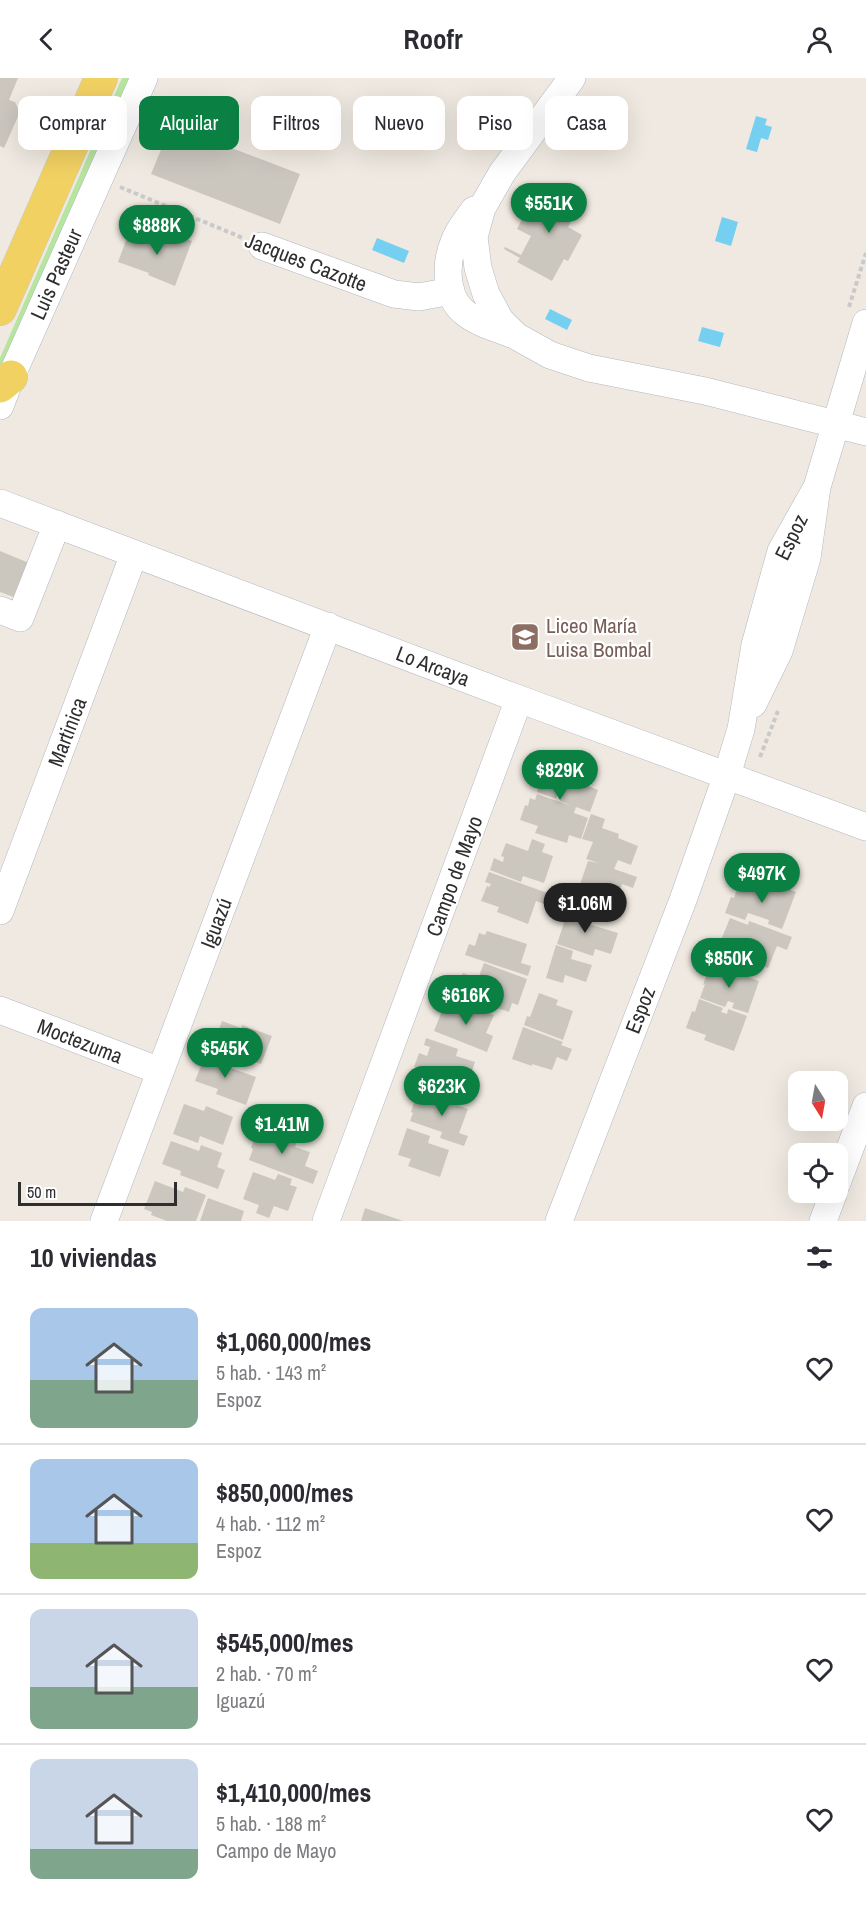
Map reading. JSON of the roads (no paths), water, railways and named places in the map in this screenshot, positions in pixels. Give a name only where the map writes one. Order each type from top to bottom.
[{"type":"main road","points":[[0,309],[101,78]]},
{"type":"street","name":"Luis Pasteur","points":[[4,389],[144,78]]},
{"type":"street","points":[[572,78],[460,229],[453,242],[448,268],[455,302],[470,316],[516,336],[550,355],[589,368],[705,392],[866,432]]},
{"type":"street","points":[[502,173],[482,208],[474,237],[478,268],[486,294],[500,320],[516,336]]},
{"type":"street","name":"Jacques Cazotte","points":[[262,246],[394,294],[419,297],[451,291]]},
{"type":"street","name":"Espoz","points":[[559,1221],[683,900],[727,775],[741,729],[755,645],[781,550],[817,487],[866,323]]},
{"type":"street","name":"Lo Arcaya","points":[[0,502],[519,699],[866,827]]},
{"type":"street","points":[[0,610],[20,618],[57,524]]},
{"type":"street","name":"Martinica","points":[[0,911],[134,554]]},
{"type":"street","name":"Iguazú","points":[[104,1221],[328,626]]},
{"type":"street","name":"Campo de Mayo","points":[[326,1221],[519,699]]},
{"type":"street","name":"Moctezuma","points":[[0,1010],[160,1071]]},
{"type":"street","points":[[848,1154],[866,1106]]},
{"type":"street","points":[[823,1221],[830,1203]]},
{"type":"water","points":[[756,116],[767,119],[765,125],[772,127],[768,140],[761,138],[757,152],[746,149]]},
{"type":"water","points":[[722,217],[738,222],[731,246],[715,241]]},
{"type":"water","points":[[377,238],[409,251],[404,263],[372,250]]},
{"type":"water","points":[[550,309],[572,320],[567,330],[545,319]]},
{"type":"water","points":[[702,327],[724,333],[720,347],[698,341]]},
{"type":"place","name":"Liceo María Luisa Bombal","points":[[525,637]]}]
